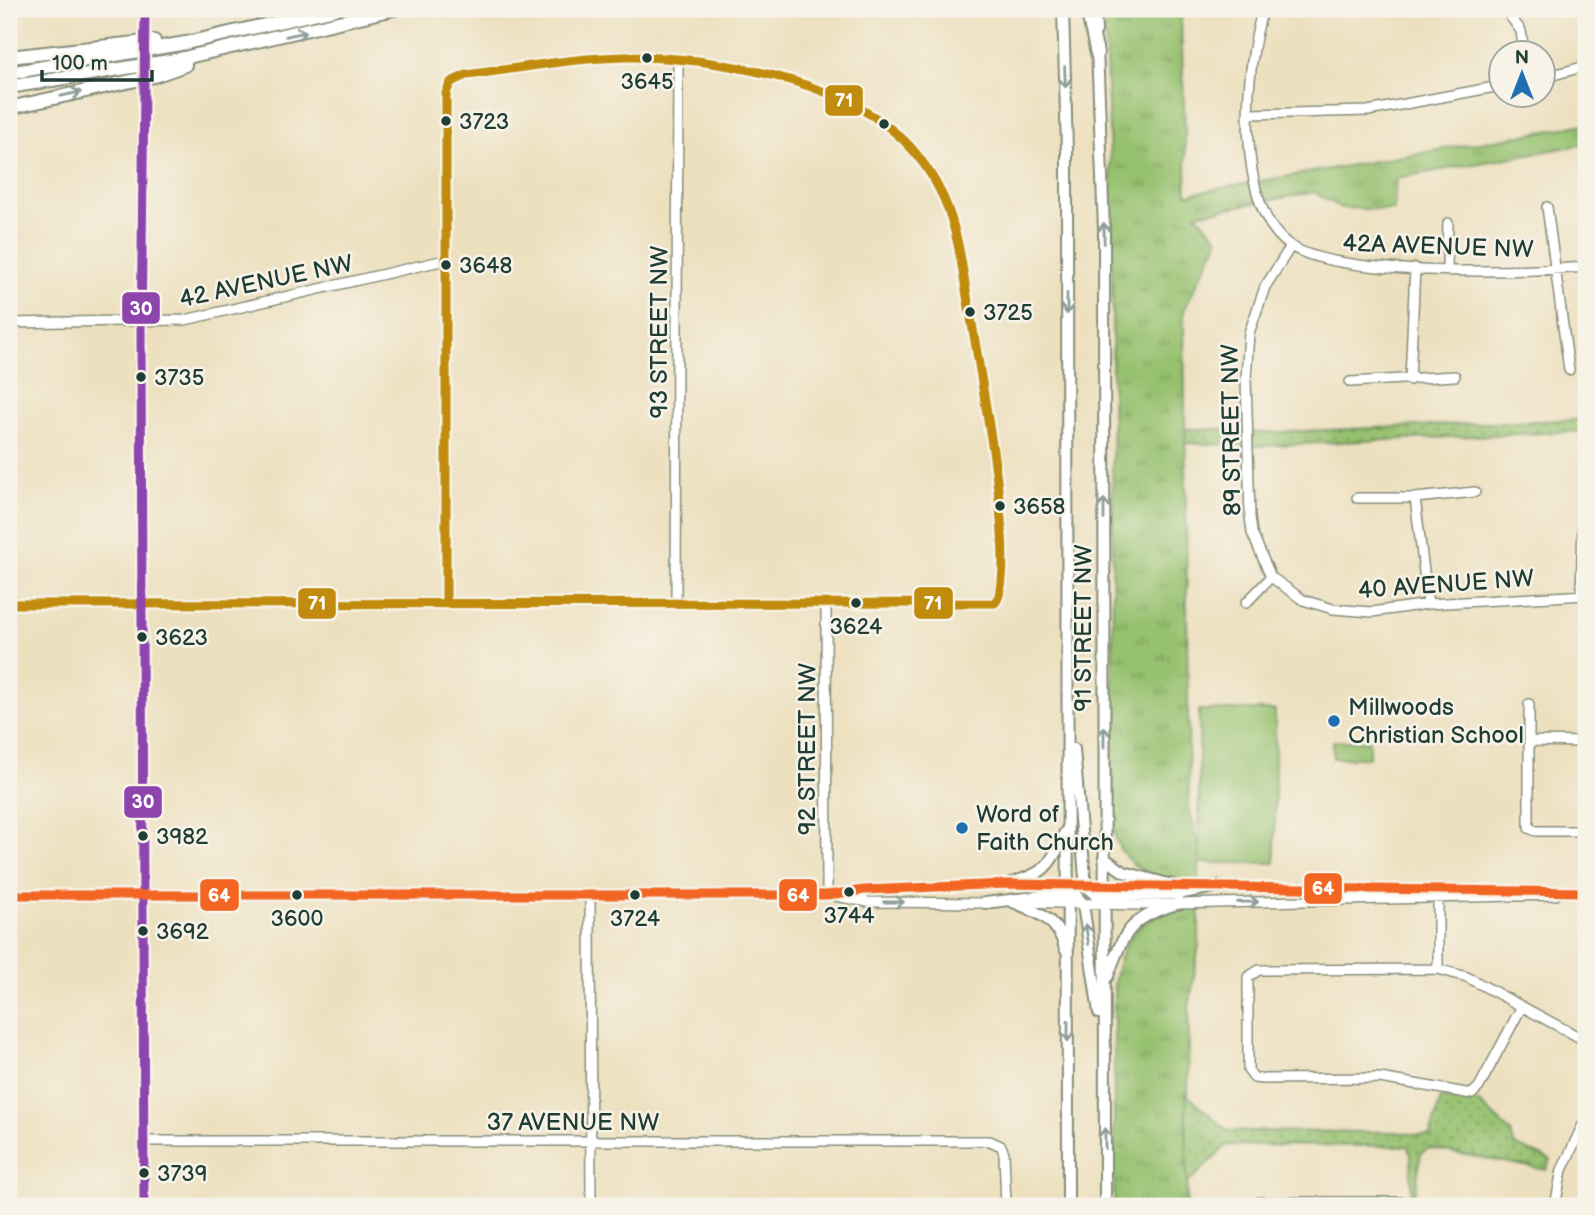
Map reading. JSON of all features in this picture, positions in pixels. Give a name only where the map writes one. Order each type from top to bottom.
[{"type":"highway","points":[[9,74],[186,43],[335,9]]},
{"type":"highway","points":[[9,88],[134,69],[394,9]]},
{"type":"highway","points":[[1087,9],[1097,54]]},
{"type":"highway","points":[[9,57],[143,42],[186,43]]},
{"type":"highway","points":[[9,107],[154,76],[229,49]]},
{"type":"main road","name":"91 STREET NW","points":[[1063,9],[1067,168],[1068,826],[1074,896],[1068,962],[1068,1206]]},
{"type":"main road","name":"91 STREET NW","points":[[1095,9],[1104,230],[1104,858],[1098,893],[1104,985],[1105,1206]]},
{"type":"main road","points":[[1068,680],[1098,893]]},
{"type":"main road","points":[[1007,884],[1034,876],[1046,869],[1068,826]]},
{"type":"main road","points":[[1104,858],[1124,872],[1172,886]]},
{"type":"main road","points":[[985,903],[1098,893],[1177,894],[1220,886]]},
{"type":"main road","points":[[1074,896],[1105,1075]]},
{"type":"main road","points":[[1013,902],[1041,914],[1054,924],[1063,942],[1068,962]]},
{"type":"main road","points":[[1104,985],[1118,946],[1129,928],[1152,911],[1180,903]]},
{"type":"street","points":[[144,1206],[141,323],[145,9]]},
{"type":"street","points":[[1263,9],[1251,54],[1250,175],[1277,233],[1291,246]]},
{"type":"street","points":[[1505,9],[1521,31],[1522,38]]},
{"type":"street","points":[[9,604],[446,604],[995,603],[1001,587],[1001,491],[958,241],[944,199],[925,167],[900,136],[873,116],[838,98],[734,68],[678,61],[609,58],[466,75],[451,82],[446,93],[446,604]]},
{"type":"street","name":"93 STREET NW","points":[[676,603],[678,61]]},
{"type":"street","points":[[1556,74],[1586,66]]},
{"type":"street","points":[[1250,114],[1368,111],[1486,89]]},
{"type":"street","points":[[1547,207],[1569,370]]},
{"type":"street","points":[[1447,269],[1448,223]]},
{"type":"street","name":"42A AVENUE NW","points":[[1291,246],[1337,263],[1447,269],[1557,270],[1586,267]]},
{"type":"street","name":"89 STREET NW","points":[[1271,577],[1252,533],[1246,379],[1249,333],[1265,287],[1291,246]]},
{"type":"street","name":"42 AVENUE NW","points":[[9,323],[141,323],[206,316],[445,260]]},
{"type":"street","points":[[1410,380],[1415,268]]},
{"type":"street","points":[[1350,382],[1455,376]]},
{"type":"street","points":[[1584,484],[1584,595]]},
{"type":"street","points":[[1357,498],[1415,498],[1475,492]]},
{"type":"street","points":[[1415,498],[1428,604]]},
{"type":"street","points":[[1246,603],[1271,577]]},
{"type":"street","name":"40 AVENUE NW","points":[[1271,577],[1303,600],[1333,609],[1373,612],[1428,604],[1584,595]]},
{"type":"street","name":"92 STREET NW","points":[[826,603],[827,895]]},
{"type":"street","points":[[1529,704],[1531,830],[1586,831]]},
{"type":"street","points":[[1530,741],[1586,742]]},
{"type":"street","points":[[9,895],[827,895],[864,890],[1007,884],[1074,896]]},
{"type":"street","points":[[827,895],[868,902],[985,903],[1172,886],[1335,891],[1438,888],[1586,893]]},
{"type":"street","points":[[1438,888],[1438,970]]},
{"type":"street","points":[[1098,893],[1180,903],[1437,899],[1586,893]]},
{"type":"street","points":[[590,895],[591,1206]]},
{"type":"street","points":[[1521,1008],[1479,1087],[1472,1094],[1380,1078],[1262,1079],[1251,1075],[1247,1064],[1248,982],[1251,973],[1259,970],[1438,970],[1467,978],[1586,1041]]},
{"type":"street","points":[[1555,1206],[1562,1170],[1586,1118]]},
{"type":"street","name":"37 AVENUE NW","points":[[144,1141],[990,1141],[1001,1146],[1005,1160],[1006,1206]]},
{"type":"street","points":[[1251,1206],[1259,1202],[1445,1206]]},
{"type":"green space","points":[[1104,9],[1186,9],[1181,19],[1187,194],[1586,124],[1586,144],[1396,178],[1394,210],[1341,208],[1314,192],[1196,214],[1219,239],[1184,310],[1189,809],[1199,846],[1199,882],[1170,879],[1144,871],[1124,855],[1113,828],[1112,205]]},
{"type":"green space","points":[[1586,419],[1586,431],[1256,446],[1185,443],[1185,429],[1239,429],[1256,433]]},
{"type":"green space","points":[[1199,710],[1275,710],[1275,863],[1199,863]]},
{"type":"green space","points":[[1333,741],[1369,741],[1369,758],[1333,758]]},
{"type":"green space","points":[[1199,908],[1199,944],[1189,1008],[1187,1206],[1114,1206],[1114,986],[1117,967],[1129,938],[1150,919],[1180,909]]},
{"type":"green space","points":[[1186,1094],[1228,1131],[1394,1132],[1430,1136],[1441,1098],[1478,1102],[1511,1132],[1514,1145],[1551,1160],[1546,1170],[1429,1148],[1421,1153],[1415,1193],[1411,1193],[1411,1154],[1407,1146],[1227,1145],[1187,1184]]},
{"type":"transit line","name":"30","points":[[144,1206],[141,333],[145,9]]},
{"type":"transit line","name":"71","points":[[9,604],[995,603],[1003,572],[999,494],[959,249],[949,211],[940,191],[905,141],[872,115],[806,85],[731,66],[693,61],[624,57],[584,59],[466,75],[451,82],[446,93],[446,604]]},
{"type":"transit line","name":"64","points":[[9,895],[827,895],[864,890],[1007,884],[1586,892]]},
{"type":"place","name":"3645","points":[[647,58]]},
{"type":"place","name":"3723","points":[[446,121]]},
{"type":"place","name":"3648","points":[[446,265]]},
{"type":"place","name":"3725","points":[[970,312]]},
{"type":"place","name":"3735","points":[[141,377]]},
{"type":"place","name":"3658","points":[[1000,506]]},
{"type":"place","name":"3624","points":[[856,603]]},
{"type":"place","name":"3623","points":[[142,637]]},
{"type":"place","name":"Millwoods Christian School","points":[[1334,721]]},
{"type":"place","name":"Word of Faith Church","points":[[962,828]]},
{"type":"place","name":"3982","points":[[143,836]]},
{"type":"place","name":"3744","points":[[849,892]]},
{"type":"place","name":"3600","points":[[297,895]]},
{"type":"place","name":"3724","points":[[635,895]]},
{"type":"place","name":"3692","points":[[143,931]]},
{"type":"place","name":"3739","points":[[144,1173]]}]
